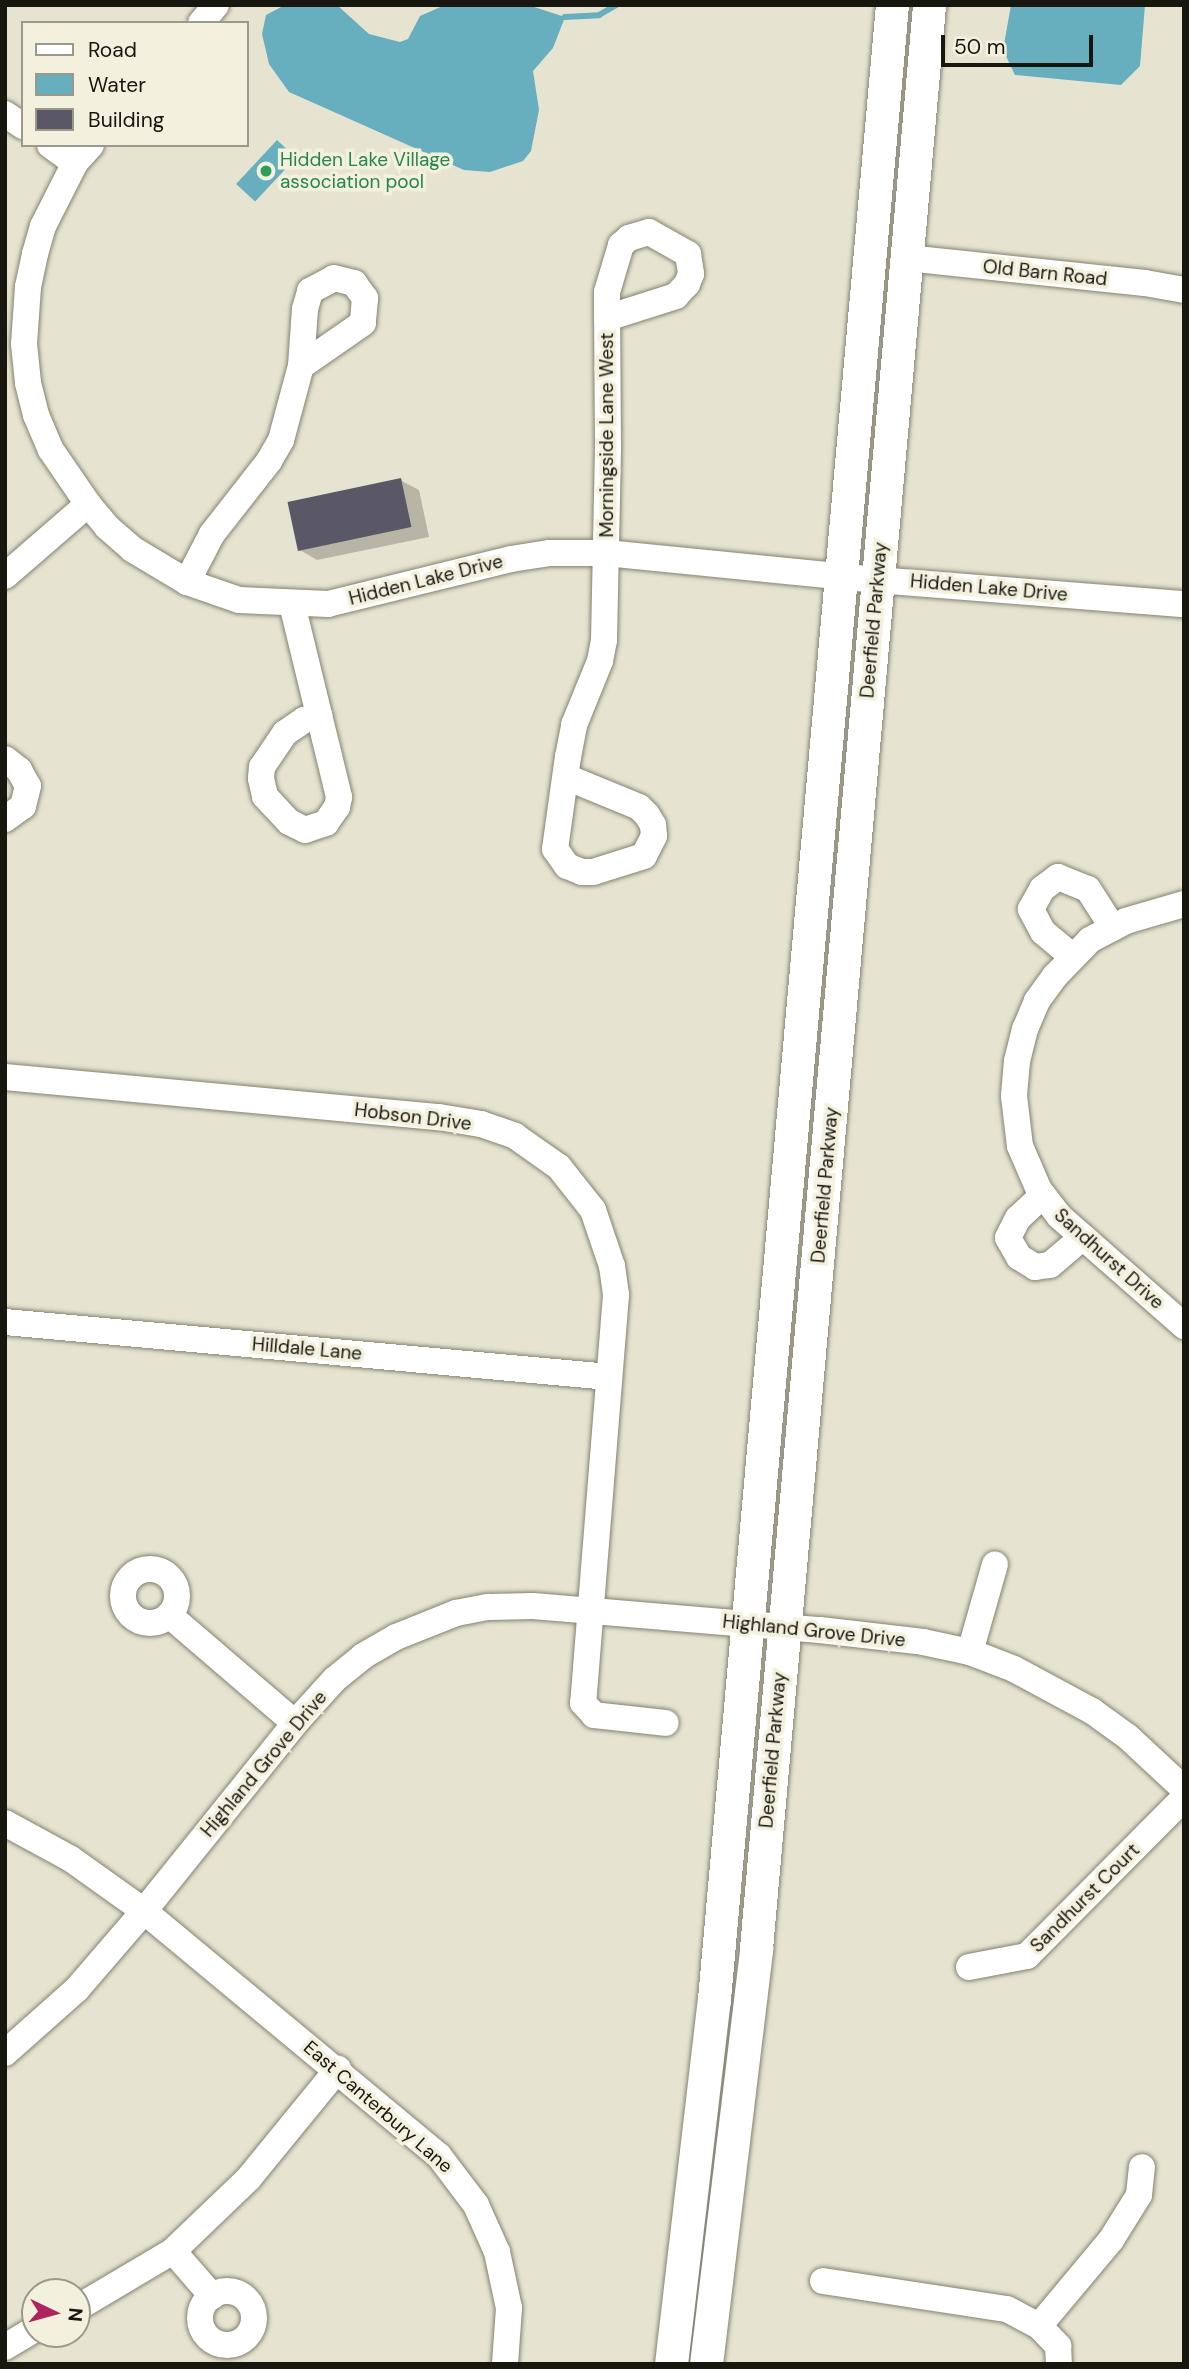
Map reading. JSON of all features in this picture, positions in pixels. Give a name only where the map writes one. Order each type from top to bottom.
[{"type":"main road","name":"Deerfield Parkway","points":[[671,2364],[714,1999],[892,5]]},
{"type":"main road","name":"Deerfield Parkway","points":[[706,2364],[756,1948],[929,5]]},
{"type":"street","points":[[203,21],[216,5]]},
{"type":"street","points":[[5,114],[21,125]]},
{"type":"street","points":[[57,147],[83,154]]},
{"type":"street","name":"Hidden Lake Drive","points":[[83,154],[43,226],[15,344],[36,415],[51,450],[88,504],[107,527],[132,549],[187,582],[239,600],[328,604],[549,552],[606,553],[877,580],[1184,604]]},
{"type":"street","name":"Old Barn Road","points":[[907,258],[1145,283],[1184,290]]},
{"type":"street","name":"Morningside Lane West","points":[[566,776],[574,725],[600,661],[604,640],[607,318]]},
{"type":"street","points":[[187,582],[212,534],[269,461],[281,440],[301,366]]},
{"type":"street","points":[[5,576],[88,504]]},
{"type":"street","points":[[292,604],[319,716]]},
{"type":"street","points":[[5,759],[19,770],[28,786],[23,806],[5,819]]},
{"type":"street","points":[[1073,957],[1043,932],[1031,909],[1042,889],[1058,877],[1088,889],[1114,928]]},
{"type":"street","name":"Sandhurst Drive","points":[[1184,904],[1154,911],[1114,928],[1090,940],[1073,957],[1037,1001],[1025,1029],[1017,1061],[1014,1096],[1020,1146],[1028,1172],[1043,1195],[1059,1216],[1184,1326]]},
{"type":"street","name":"Hobson Drive","points":[[5,1077],[439,1117],[481,1124],[515,1136],[559,1167],[593,1210],[605,1239],[616,1295],[589,1612],[583,1697],[585,1708],[594,1715],[607,1718],[666,1723]]},
{"type":"street","points":[[1043,1195],[1018,1218],[1008,1238],[1019,1258],[1035,1267],[1050,1265],[1083,1237]]},
{"type":"street","name":"Hilldale Lane","points":[[5,1322],[608,1377]]},
{"type":"street","points":[[970,1652],[995,1564]]},
{"type":"street","name":"Highland Grove Drive","points":[[5,2053],[77,1989],[144,1911],[295,1723],[335,1679],[363,1656],[397,1637],[456,1613],[488,1607],[533,1606],[783,1627],[923,1642],[970,1652],[1014,1669],[1092,1711],[1128,1737],[1184,1788]]},
{"type":"street","points":[[169,1615],[295,1723]]},
{"type":"street","name":"Sandhurst Court","points":[[969,1968],[1027,1956],[1184,1798]]},
{"type":"street","name":"East Canterbury Lane","points":[[5,1823],[71,1859],[144,1911],[338,2068],[439,2156],[476,2206],[497,2252],[509,2308],[505,2364]]},
{"type":"street","points":[[91,2300],[173,2251],[249,2178],[338,2068]]},
{"type":"street","points":[[1039,2326],[1111,2240],[1139,2196],[1142,2167]]},
{"type":"street","points":[[173,2251],[212,2296]]},
{"type":"street","points":[[823,2281],[1007,2309],[1039,2326],[1058,2346],[1059,2364]]},
{"type":"street","points":[[5,2347],[21,2337]]},
{"type":"water","points":[[285,5],[337,5],[369,34],[400,42],[408,39],[420,16],[445,5],[528,5],[565,17],[553,48],[533,71],[539,110],[531,151],[523,161],[490,172],[464,170],[289,92],[269,64],[262,34],[266,15]]},
{"type":"water","points":[[1011,5],[1145,5],[1140,66],[1121,85],[1015,75],[1003,50]]},
{"type":"water","name":"Hidden Lake Village association pool","points":[[277,140],[296,158],[255,202],[236,184]]},
{"type":"building","points":[[401,478],[411,527],[298,551],[288,502]]},
{"type":"waterway","points":[[565,17],[599,15],[616,5]]},
{"type":"place","name":"Hidden Lake Village association pool","points":[[266,171]]}]
